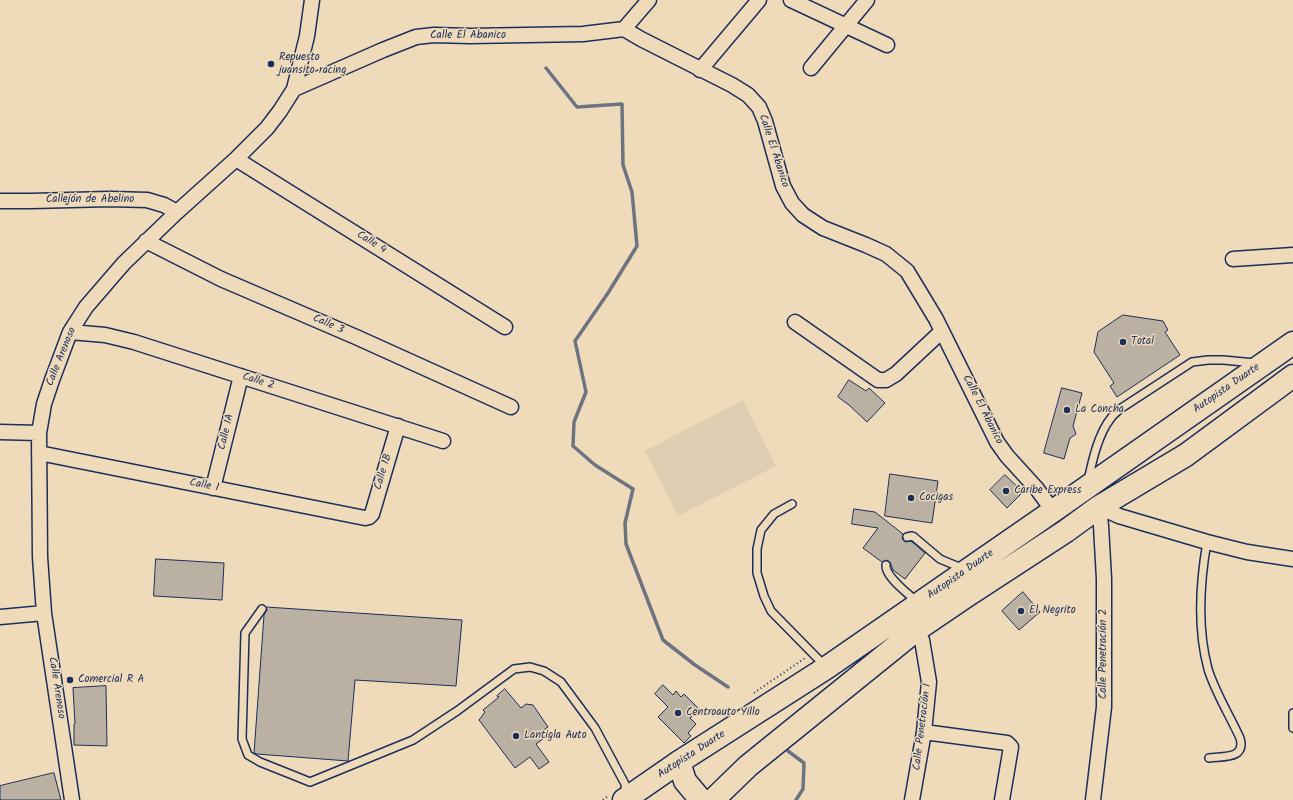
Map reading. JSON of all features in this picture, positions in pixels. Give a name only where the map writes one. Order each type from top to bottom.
[{"type":"highway","name":"Autopista Duarte","points":[[625,800],[679,762],[826,668],[1054,511],[1086,487],[1293,343]]},
{"type":"highway","name":"Autopista Duarte","points":[[713,800],[748,766],[916,631],[1066,531],[1099,507],[1186,455],[1293,376]]},
{"type":"highway","points":[[1251,407],[1293,383]]},
{"type":"highway","points":[[679,762],[685,781],[701,800]]},
{"type":"highway","points":[[661,775],[678,786],[687,800]]},
{"type":"street","name":"Calle Arenoso","points":[[72,800],[44,613],[40,557],[39,433],[46,398],[70,332],[86,307],[124,263],[177,212],[236,159],[267,128],[280,111],[294,89],[307,36],[312,0]]},
{"type":"street","points":[[624,29],[649,0]]},
{"type":"street","points":[[700,70],[759,0]]},
{"type":"street","points":[[791,0],[887,45]]},
{"type":"street","points":[[811,68],[866,0]]},
{"type":"street","name":"Calle El Abanico","points":[[294,89],[383,50],[416,38],[434,35],[470,36],[583,34],[624,29],[700,70],[732,85],[748,95],[759,107],[765,121],[783,186],[792,202],[803,215],[823,228],[886,254],[907,272],[933,313],[997,442],[1007,456],[1038,489],[1054,511]]},
{"type":"street","name":"Calle 4","points":[[236,159],[505,327]]},
{"type":"street","name":"Callejón de Abelino","points":[[0,200],[147,200],[164,205],[177,212]]},
{"type":"street","name":"Calle 3","points":[[146,242],[221,279],[356,337],[511,407]]},
{"type":"street","points":[[1233,259],[1293,255]]},
{"type":"street","points":[[795,322],[878,380],[886,380],[896,374],[942,331]]},
{"type":"street","name":"Calle 2","points":[[70,332],[105,335],[134,342],[443,441]]},
{"type":"street","name":"Calle 1A","points":[[213,488],[241,376]]},
{"type":"street","name":"Calle 1B","points":[[369,517],[372,514],[398,426]]},
{"type":"street","points":[[0,432],[39,433]]},
{"type":"street","name":"Calle 1","points":[[39,453],[365,518],[369,517]]},
{"type":"street","points":[[1099,507],[1119,516],[1207,542],[1247,552],[1293,559]]},
{"type":"street","name":"Calle Penetración 2","points":[[1093,800],[1104,707],[1104,579],[1099,507]]},
{"type":"street","points":[[0,617],[44,613]]},
{"type":"street","name":"Calle Penetración 1","points":[[912,800],[924,732],[930,682],[922,640],[916,631]]},
{"type":"street","points":[[924,732],[1007,743],[1010,747],[1002,800]]},
{"type":"lane","points":[[1086,487],[1092,459],[1104,430],[1110,419],[1120,410],[1192,362],[1223,360],[1263,364]]},
{"type":"lane","points":[[792,504],[774,514],[761,530],[757,549],[757,573],[764,596],[771,611],[826,668]]},
{"type":"lane","points":[[907,537],[914,537],[940,560],[968,570]]},
{"type":"lane","points":[[1207,542],[1204,558],[1201,598],[1202,635],[1208,669],[1242,744],[1242,749],[1239,752],[1209,758]]},
{"type":"lane","points":[[886,565],[889,575],[919,603]]},
{"type":"lane","points":[[262,609],[246,633],[242,738],[248,755],[260,762],[310,782],[414,740],[457,711],[514,669],[530,667],[544,671],[561,682],[595,728],[625,784],[625,800]]},
{"type":"lane","points":[[1293,713],[1293,728]]},
{"type":"shaded area","points":[[743,400],[776,466],[678,516],[645,451]]},
{"type":"building","points":[[1123,315],[1163,321],[1168,330],[1165,332],[1180,355],[1117,397],[1110,386],[1114,383],[1094,352],[1098,332]]},
{"type":"building","points":[[849,380],[866,391],[869,388],[885,403],[867,422],[838,397]]},
{"type":"building","name":"La Concha","points":[[1062,388],[1082,393],[1073,426],[1076,434],[1070,438],[1064,459],[1044,453]]},
{"type":"building","name":"Cocigas","points":[[890,474],[938,481],[932,523],[885,516]]},
{"type":"building","name":"Caribe Express","points":[[1005,475],[1023,492],[1007,508],[990,490]]},
{"type":"building","name":"Cocigas","points":[[854,509],[875,512],[903,534],[902,538],[904,541],[911,541],[925,553],[905,579],[893,570],[890,562],[886,560],[882,562],[863,548],[878,528],[852,524]]},
{"type":"building","points":[[156,559],[224,563],[222,600],[154,596]]},
{"type":"building","name":"El Negrito","points":[[1023,592],[1040,612],[1019,630],[1002,611]]},
{"type":"building","points":[[266,607],[462,620],[456,686],[355,680],[348,761],[254,753],[264,615],[267,610]]},
{"type":"building","name":"Centroauto Yillo","points":[[663,685],[673,695],[676,691],[681,697],[684,694],[699,709],[690,718],[696,724],[688,733],[691,736],[684,743],[658,717],[668,707],[655,694]]},
{"type":"building","points":[[106,686],[107,746],[74,745],[75,724],[73,688]]},
{"type":"building","name":"Lantigla Auto","points":[[505,689],[521,708],[526,704],[533,705],[548,727],[539,733],[543,739],[536,744],[549,762],[539,769],[530,757],[515,768],[479,720],[485,712],[483,710],[499,697],[497,696]]},
{"type":"building","points":[[54,773],[61,800],[0,800],[0,786]]},
{"type":"waterway","points":[[546,68],[577,107],[622,104],[623,165],[632,192],[637,246],[608,293],[575,341],[586,392],[574,422],[573,446],[595,465],[633,489],[625,523],[626,544],[663,640],[695,665],[728,687]]},
{"type":"waterway","points":[[788,751],[804,763],[803,789],[796,800]]},
{"type":"place","name":"Repuesto juansito racing","points":[[271,64]]},
{"type":"place","name":"Total","points":[[1123,342]]},
{"type":"place","name":"La Concha","points":[[1067,410]]},
{"type":"place","name":"Caribe Express","points":[[1006,491]]},
{"type":"place","name":"Cocigas","points":[[911,498]]},
{"type":"place","name":"El Negrito","points":[[1021,611]]},
{"type":"place","name":"Comercial R A","points":[[70,680]]},
{"type":"place","name":"Centroauto Yillo","points":[[678,713]]},
{"type":"place","name":"Lantigla Auto","points":[[516,736]]}]
